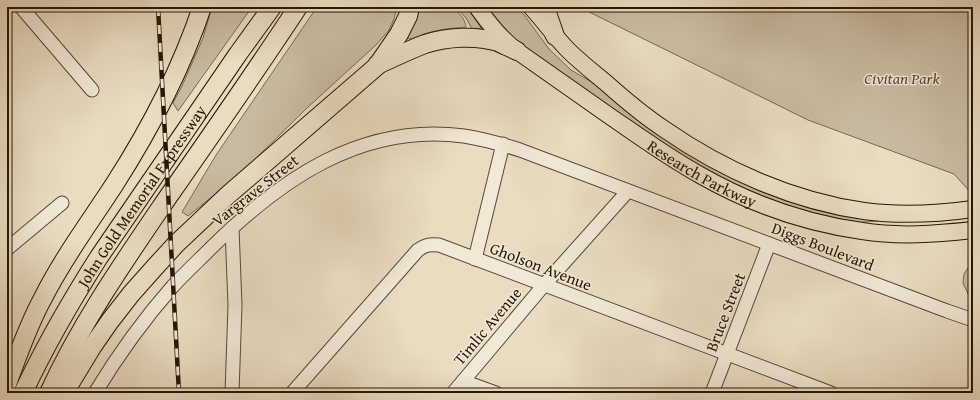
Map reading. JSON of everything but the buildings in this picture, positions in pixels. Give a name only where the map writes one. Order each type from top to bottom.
[{"type":"highway","points":[[7,384],[42,298],[72,248],[114,186],[149,126],[189,44],[202,7]]},
{"type":"highway","name":"John Gold Memorial Expressway","points":[[22,393],[46,345],[80,286],[229,67],[272,7]]},
{"type":"highway","name":"John Gold Memorial Expressway","points":[[49,393],[80,333],[119,270],[258,68],[298,7]]},
{"type":"highway","points":[[64,393],[110,321],[154,267],[228,195],[377,66],[399,34],[408,16],[410,7]]},
{"type":"highway","points":[[545,7],[555,36]]},
{"type":"highway","points":[[377,66],[426,44],[445,40],[469,38],[489,40],[517,51]]},
{"type":"main road","name":"Research Parkway","points":[[477,7],[498,35],[517,51],[652,146],[707,179],[751,200],[805,219],[832,226],[862,231],[919,235],[973,230]]},
{"type":"main road","name":"Research Parkway","points":[[531,7],[565,47],[626,100],[664,129],[710,158],[759,181],[811,200],[865,211],[891,214],[918,214],[945,213],[973,209]]},
{"type":"street","points":[[21,7],[92,90]]},
{"type":"street","name":"Vargrave Street","points":[[95,393],[138,329],[179,280],[232,228],[266,199],[306,171],[336,155],[367,144],[399,137],[434,134],[462,136],[503,144]]},
{"type":"street","points":[[475,259],[503,144]]},
{"type":"street","name":"Diggs Boulevard","points":[[503,144],[973,320]]},
{"type":"street","name":"Timlic Avenue","points":[[453,393],[544,285],[628,191]]},
{"type":"street","points":[[7,249],[62,203]]},
{"type":"street","points":[[232,228],[235,305],[232,393]]},
{"type":"street","name":"Gholson Avenue","points":[[292,393],[418,250],[424,246],[432,244],[439,245],[830,393]]},
{"type":"street","name":"Bruce Street","points":[[712,393],[769,244]]},
{"type":"street","points":[[463,381],[496,393]]},
{"type":"green space","points":[[212,7],[252,7],[178,111],[173,103],[203,38]]},
{"type":"green space","points":[[317,7],[397,7],[389,30],[376,45],[307,108],[237,177],[188,216],[182,212],[216,155]]},
{"type":"green space","points":[[418,7],[452,7],[460,14],[466,28],[440,30],[409,39],[407,38]]},
{"type":"green space","points":[[456,7],[467,7],[481,29],[472,29],[466,18]]},
{"type":"green space","points":[[487,7],[516,7],[525,16],[549,49],[571,70],[607,91],[697,156],[879,217],[878,221],[851,223],[800,211],[748,191],[690,162],[575,84],[517,41],[505,30]]},
{"type":"green space","name":"Civitan Park","points":[[579,7],[973,7],[973,195],[954,174],[808,120]]},
{"type":"green space","points":[[973,260],[973,300],[970,298],[963,283],[964,274]]},
{"type":"railway","points":[[158,7],[179,393]]}]
